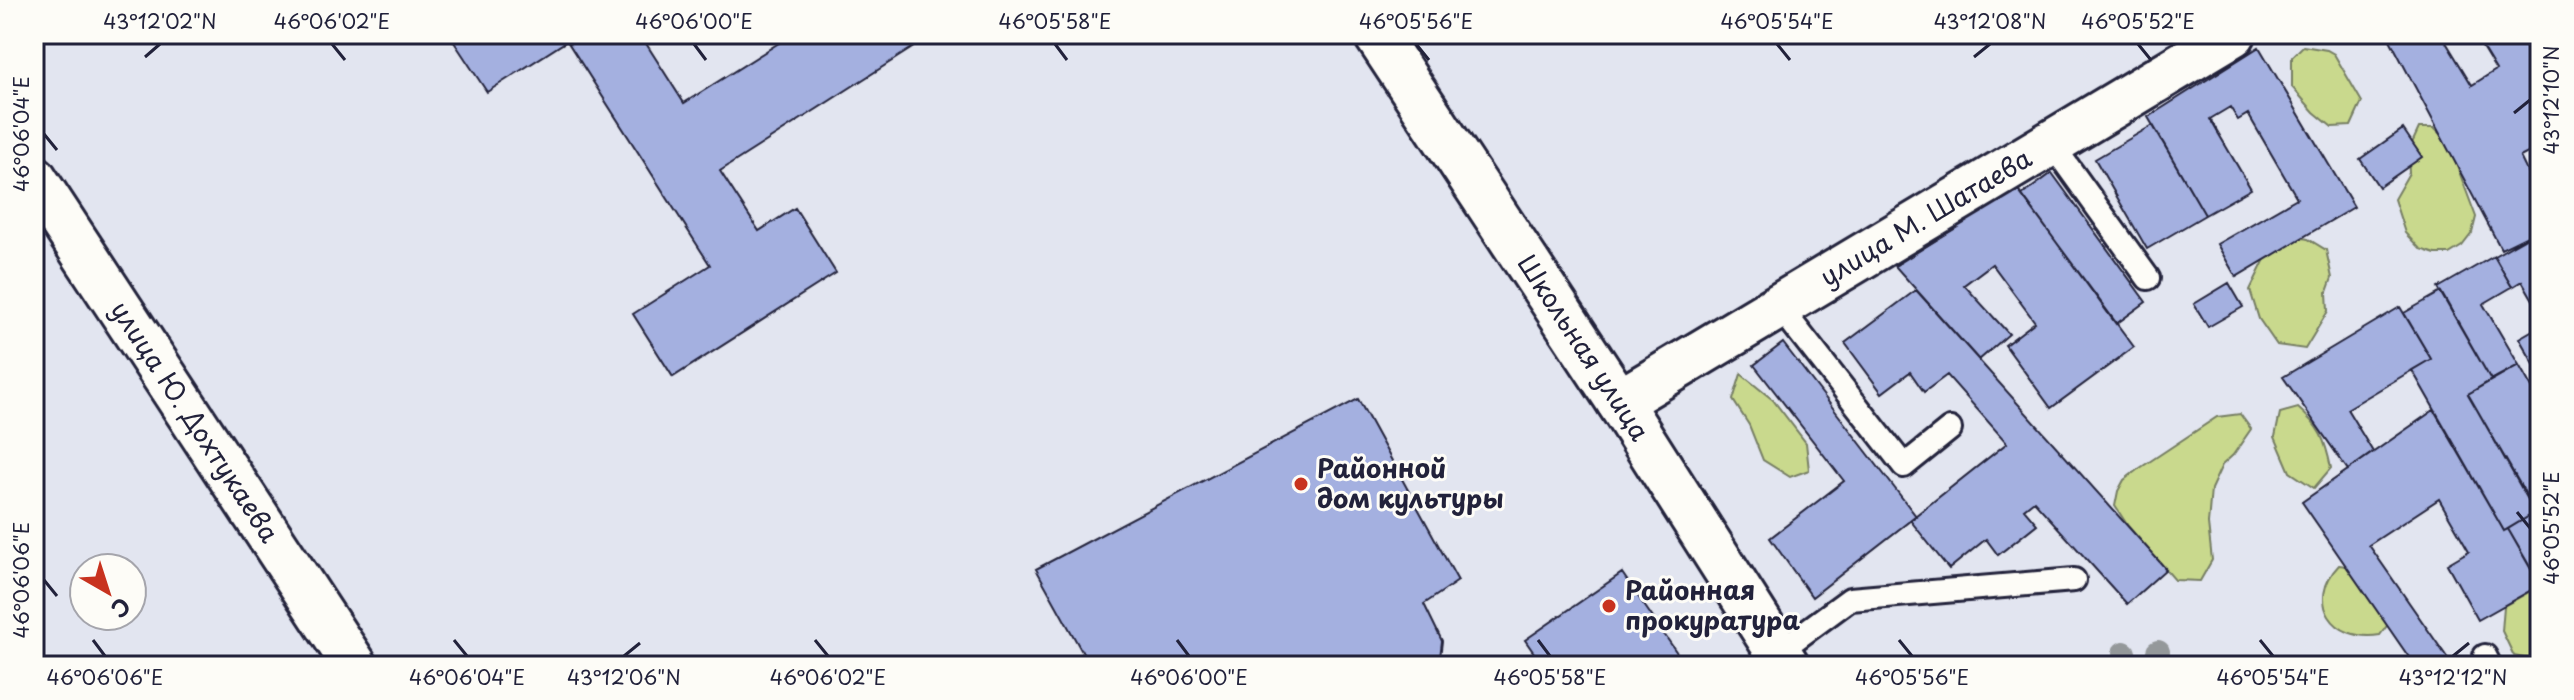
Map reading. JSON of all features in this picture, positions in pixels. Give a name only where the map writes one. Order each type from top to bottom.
[{"type":"street","name":"Школьная улица","points":[[1376,34],[1619,402],[1782,659]]},
{"type":"street","name":"улица М. Шатаева","points":[[1619,402],[2233,34]]},
{"type":"street","name":"улица Ю. Дохтукаева","points":[[34,178],[355,666]]},
{"type":"lane","points":[[2051,143],[2148,278]]},
{"type":"lane","points":[[1779,306],[1904,466],[1950,429]]},
{"type":"lane","points":[[1782,659],[1850,599],[2074,580]]},
{"type":"green space","points":[[2303,46],[2334,54],[2362,102],[2351,126],[2332,127],[2292,87],[2292,57]]},
{"type":"green space","points":[[2419,128],[2434,128],[2448,142],[2476,217],[2472,233],[2462,246],[2449,254],[2420,249],[2405,233],[2394,199],[2409,173],[2408,152]]},
{"type":"green space","points":[[2292,236],[2308,239],[2326,250],[2332,278],[2327,292],[2328,311],[2305,349],[2277,345],[2259,319],[2250,290],[2268,253]]},
{"type":"green space","points":[[1741,374],[1773,400],[1806,443],[1809,470],[1790,477],[1763,460],[1749,425],[1733,400]]},
{"type":"green space","points":[[2298,408],[2320,434],[2331,468],[2314,488],[2290,472],[2275,437],[2280,413]]},
{"type":"green space","points":[[2240,414],[2251,429],[2222,465],[2211,489],[2208,524],[2212,560],[2200,581],[2175,580],[2128,526],[2115,506],[2118,491],[2124,480],[2137,470],[2217,417]]},
{"type":"green space","points":[[2339,565],[2361,568],[2389,623],[2380,635],[2363,636],[2349,632],[2337,626],[2329,616],[2324,592]]},
{"type":"green space","points":[[2540,586],[2540,661],[2514,656],[2502,631],[2504,606]]},
{"type":"building","points":[[640,34],[684,103],[793,34],[934,34],[720,171],[759,231],[795,208],[836,273],[673,377],[633,314],[710,265],[567,41],[487,92],[450,36]]},
{"type":"building","points":[[2387,34],[2441,34],[2472,85],[2496,70],[2474,34],[2518,34],[2536,64],[2540,62],[2540,147],[2520,157],[2540,198],[2540,230],[2501,249]]},
{"type":"building","points":[[2259,47],[2354,207],[2236,277],[2217,244],[2297,198],[2248,114],[2238,120],[2230,107],[2210,119],[2251,189],[2205,215],[2148,117]]},
{"type":"building","points":[[2153,125],[2205,215],[2147,249],[2095,159]]},
{"type":"building","points":[[2403,129],[2422,157],[2379,187],[2360,159]]},
{"type":"building","points":[[2052,173],[2146,302],[2116,324],[2022,195]]},
{"type":"building","points":[[2017,189],[2134,347],[2051,408],[2005,345],[2035,322],[1992,264],[1964,285],[2009,334],[1979,360],[1895,266]]},
{"type":"building","points":[[2540,230],[2540,312],[2522,281],[2512,287],[2494,256]]},
{"type":"building","points":[[2494,256],[2512,287],[2483,304],[2519,365],[2491,380],[2438,288]]},
{"type":"building","points":[[2229,283],[2243,307],[2208,327],[2194,304]]},
{"type":"building","points":[[1916,290],[2166,569],[2127,604],[2034,501],[2024,509],[2037,524],[1998,555],[1986,539],[1949,569],[1910,520],[2007,443],[1947,375],[1924,392],[1910,372],[1882,393],[1845,343]]},
{"type":"building","points":[[2441,292],[2491,380],[2468,394],[2536,512],[2504,531],[2412,370],[2431,359],[2404,313]]},
{"type":"building","points":[[2400,307],[2431,359],[2347,409],[2373,452],[2348,470],[2283,377]]},
{"type":"building","points":[[2540,326],[2540,375],[2519,338]]},
{"type":"building","points":[[1783,343],[1916,516],[1812,597],[1770,538],[1844,481],[1754,365]]},
{"type":"building","points":[[2519,365],[2540,402],[2540,500],[2531,505],[2468,394]]},
{"type":"building","name":"Районной дом культуры","points":[[1358,399],[1458,581],[1424,604],[1442,641],[1439,666],[1090,666],[1036,569]]},
{"type":"building","points":[[2434,410],[2504,531],[2508,529],[2540,585],[2478,620],[2447,564],[2469,551],[2439,499],[2369,545],[2451,663],[2447,666],[2415,666],[2302,502]]},
{"type":"building","points":[[2540,500],[2540,584],[2508,529],[2536,512],[2531,505]]},
{"type":"building","name":"Районная прокуратура","points":[[1622,573],[1686,666],[1543,666],[1525,640]]},
{"type":"place","name":"Районной дом культуры","points":[[1301,484]]},
{"type":"place","name":"Районная прокуратура","points":[[1609,606]]}]
